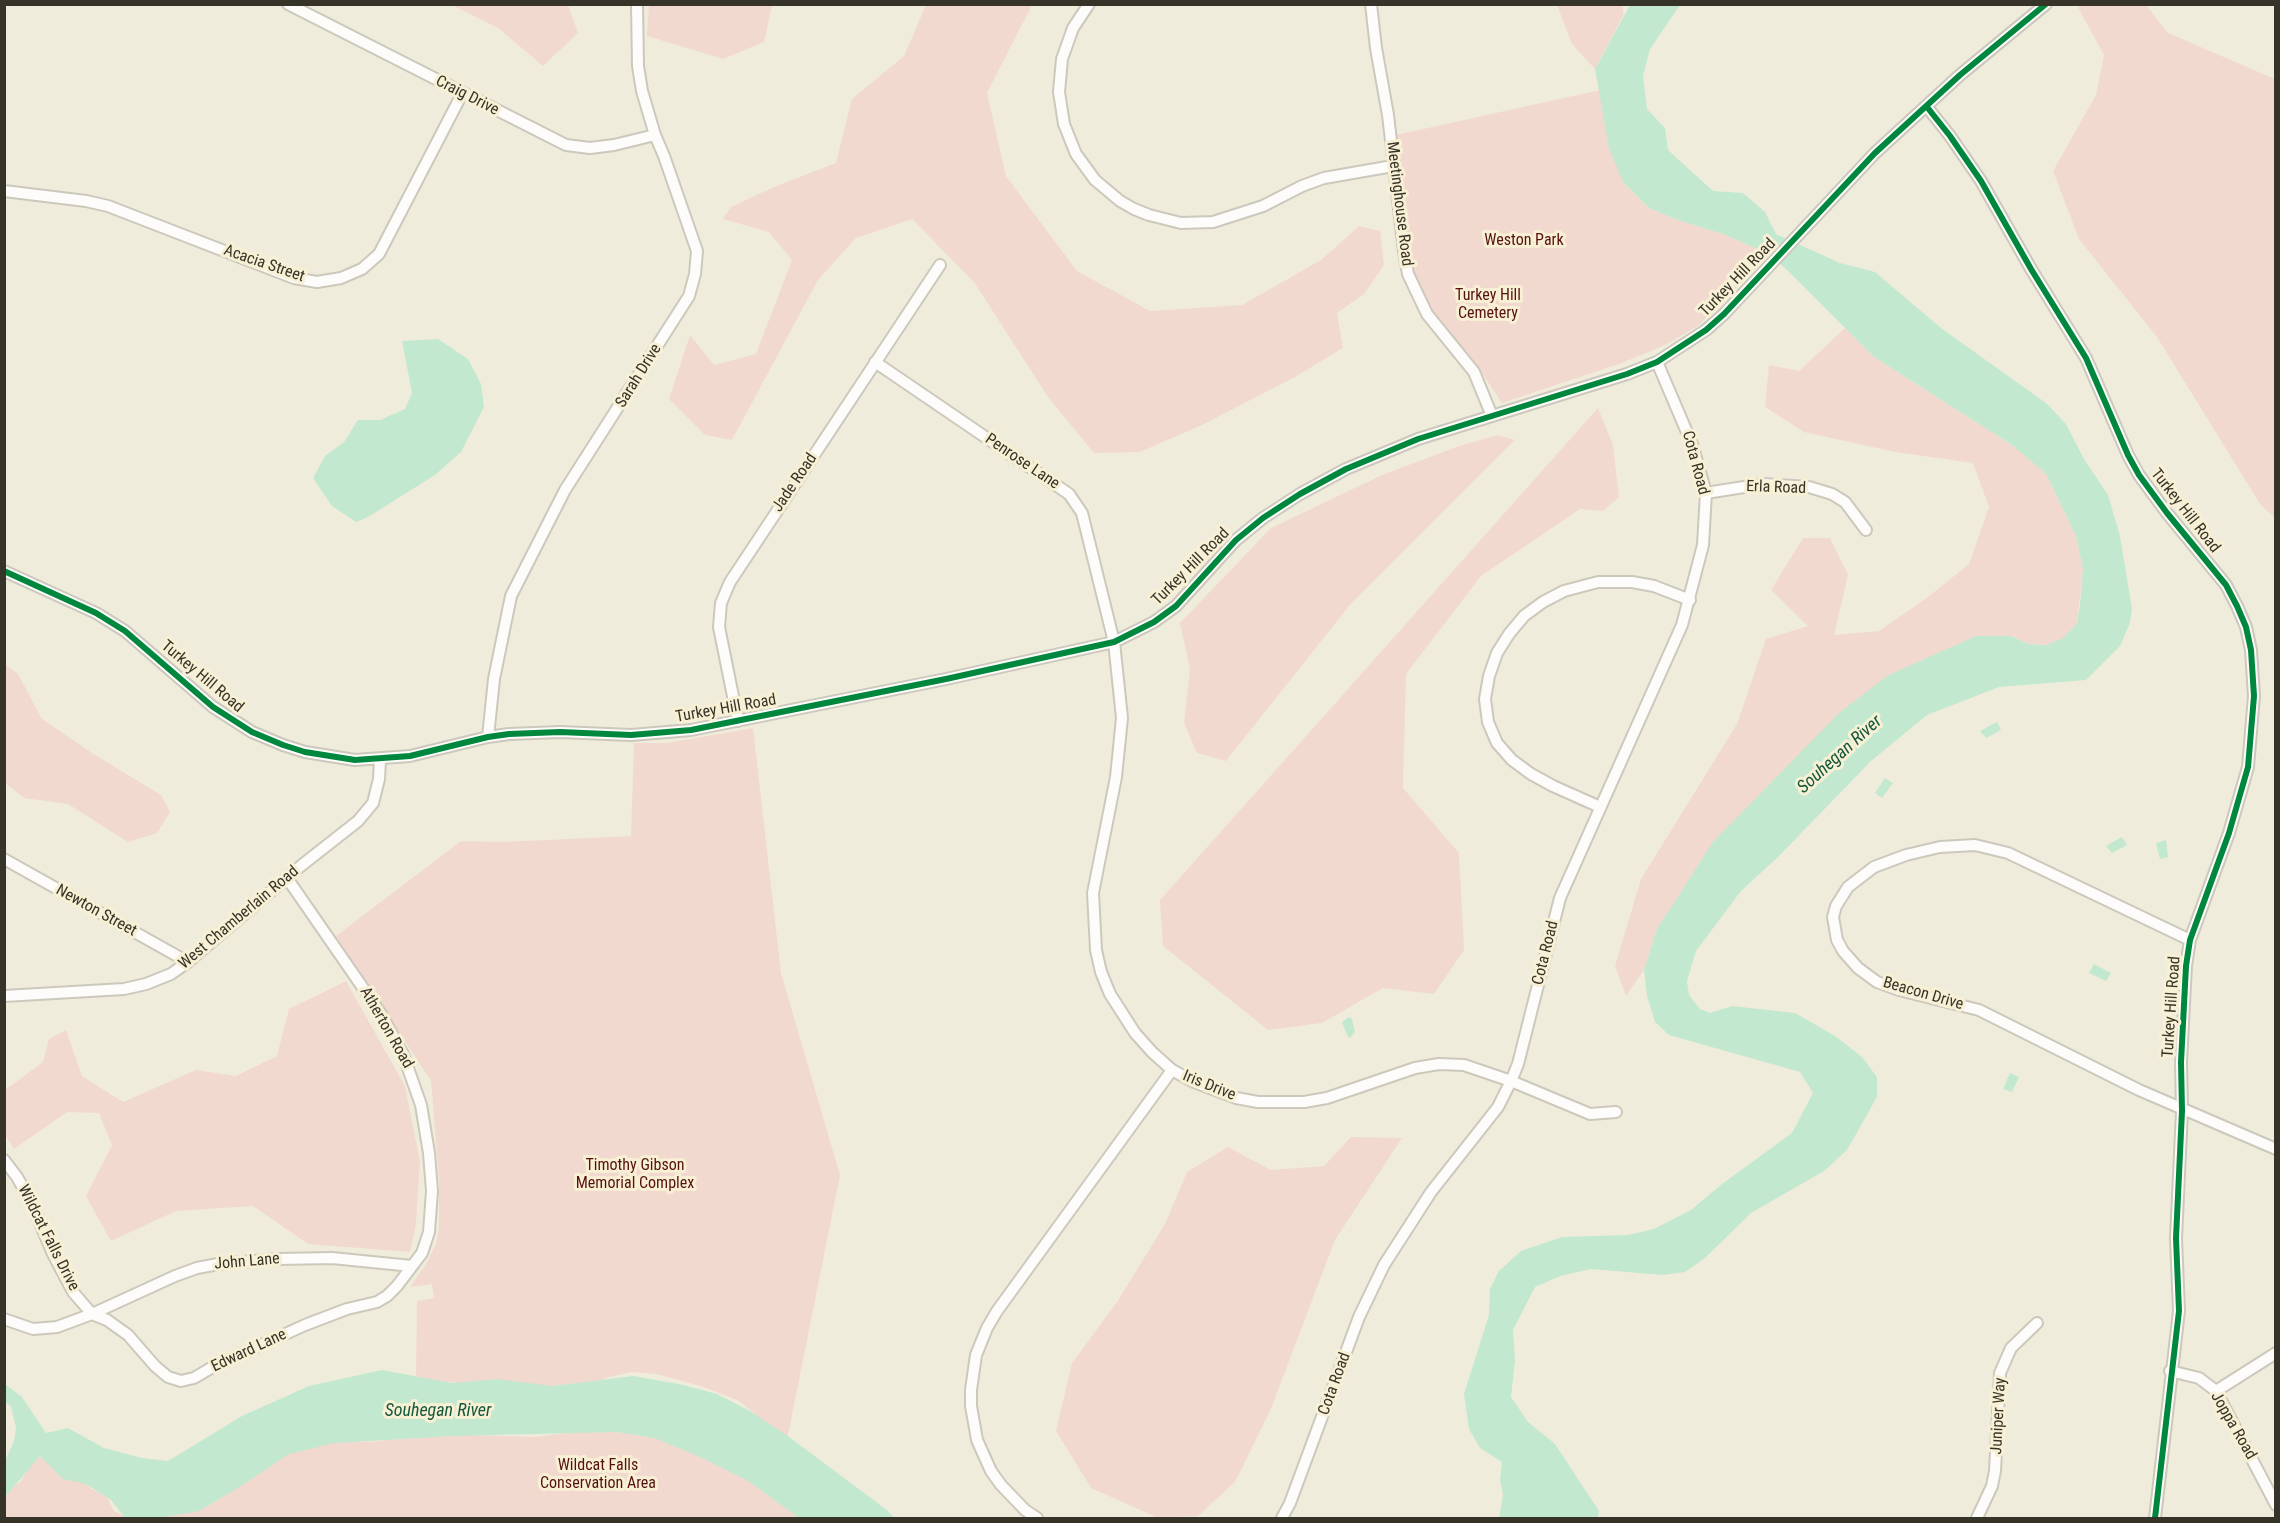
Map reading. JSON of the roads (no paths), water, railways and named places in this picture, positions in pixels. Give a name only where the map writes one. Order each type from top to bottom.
[{"type":"street","name":"Craig Drive","points":[[288,4],[566,145],[590,148],[655,135]]},
{"type":"street","name":"Sarah Drive","points":[[488,737],[496,670],[512,596],[566,490],[689,296],[695,274],[697,251],[655,135],[642,91],[638,66],[637,4]]},
{"type":"street","points":[[1089,4],[1073,28],[1062,59],[1059,92],[1064,124],[1076,154],[1095,180],[1113,196],[1134,209],[1149,216],[1181,223],[1213,222],[1248,212],[1324,177],[1393,166]]},
{"type":"street","name":"Meetinghouse Road","points":[[1371,4],[1388,115],[1404,252],[1412,285],[1427,314],[1474,372],[1492,416]]},
{"type":"street","points":[[1927,107],[1959,75],[2046,4]]},
{"type":"street","name":"Acacia Street","points":[[4,191],[86,201],[108,206],[294,278],[317,282],[341,278],[362,269],[379,254],[462,94]]},
{"type":"street","name":"Turkey Hill Road","points":[[4,571],[96,613],[124,631],[213,707],[252,732],[305,752],[355,760],[380,760],[439,750],[488,737],[532,732],[631,735],[673,733],[1114,642],[1154,622],[1176,606],[1236,540],[1263,518],[1300,494],[1367,459],[1418,439],[1627,374],[1657,362],[1706,330],[1875,153],[1927,107],[1981,181],[2031,269],[2086,358],[2139,475],[2226,585],[2246,627],[2251,650],[2254,696],[2253,732],[2247,767],[2229,833],[2190,940],[2184,988],[2182,1111],[2176,1238],[2179,1311],[2170,1371],[2155,1518]]},
{"type":"street","name":"Jade Road","points":[[738,721],[719,627],[721,603],[730,582],[940,265]]},
{"type":"street","name":"Penrose Lane","points":[[875,362],[1069,494],[1082,513],[1114,642]]},
{"type":"street","name":"Cota Road","points":[[1282,1518],[1290,1503],[1359,1317],[1375,1282],[1431,1192],[1498,1107],[1511,1081],[1518,1064],[1560,898],[1671,655],[1690,600],[1703,545],[1706,493],[1692,444],[1657,362]]},
{"type":"street","name":"Erla Road","points":[[1706,493],[1763,484],[1809,487],[1832,494],[1845,502],[1866,530]]},
{"type":"street","points":[[1600,807],[1531,774],[1512,760],[1497,743],[1488,722],[1485,699],[1489,676],[1497,653],[1524,616],[1543,602],[1564,591],[1598,582],[1632,582],[1654,586],[1690,600]]},
{"type":"street","name":"Iris Drive","points":[[1114,642],[1122,718],[1116,777],[1093,892],[1096,950],[1101,972],[1121,1014],[1135,1033],[1172,1070],[1194,1082],[1236,1098],[1281,1103],[1327,1098],[1415,1068],[1439,1064],[1464,1065],[1511,1081],[1590,1114],[1616,1112]]},
{"type":"street","name":"West Chamberlain Road","points":[[4,996],[124,989],[146,984],[171,974],[339,837],[366,812],[373,803],[377,790],[380,760]]},
{"type":"street","name":"Beacon Drive","points":[[2190,940],[2008,853],[1975,845],[1940,847],[1906,855],[1875,867],[1848,887],[1836,906],[1833,917],[1834,929],[1843,951],[1858,968],[1877,982],[1899,990],[1979,1010],[2182,1111],[2276,1149]]},
{"type":"street","name":"Newton Street","points":[[4,859],[188,962]]},
{"type":"street","name":"Atherton Road","points":[[287,878],[381,1014],[404,1054],[413,1077],[426,1131],[432,1191],[429,1232],[422,1253],[412,1266]]},
{"type":"street","points":[[1037,1518],[1018,1505],[1000,1485],[977,1440],[971,1406],[976,1355],[997,1311],[1172,1070]]},
{"type":"street","name":"Wildcat Falls Drive","points":[[4,1160],[17,1177],[32,1204],[53,1254],[73,1292],[92,1314]]},
{"type":"street","name":"John Lane","points":[[4,1319],[33,1329],[57,1326],[92,1314],[175,1276],[218,1264],[278,1259],[332,1258],[412,1266]]},
{"type":"street","name":"Edward Lane","points":[[92,1314],[107,1320],[121,1330],[168,1377],[181,1381],[194,1378],[305,1325],[347,1309],[377,1302],[398,1286],[412,1266]]},
{"type":"street","name":"Juniper Way","points":[[1977,1518],[1992,1486],[1995,1471],[2000,1373],[2011,1348],[2037,1323]]},
{"type":"street","points":[[2216,1391],[2276,1353]]},
{"type":"street","name":"Joppa Road","points":[[2170,1371],[2199,1378],[2216,1391],[2276,1505]]},
{"type":"water","name":"Souhegan River","points":[[1630,5],[1680,5],[1650,49],[1643,76],[1647,109],[1665,128],[1668,150],[1713,191],[1743,193],[1765,212],[1776,234],[1840,263],[1875,272],[1941,328],[2046,403],[2066,424],[2084,459],[2108,495],[2120,536],[2132,609],[2130,623],[2120,646],[2086,680],[1999,687],[1927,715],[1871,761],[1778,857],[1741,891],[1696,951],[1687,981],[1689,995],[1700,1009],[1710,1013],[1732,1006],[1795,1013],[1835,1036],[1862,1057],[1877,1077],[1877,1097],[1847,1150],[1824,1171],[1751,1213],[1705,1258],[1685,1272],[1663,1275],[1591,1269],[1560,1276],[1535,1287],[1513,1330],[1515,1360],[1511,1397],[1528,1422],[1555,1444],[1599,1511],[1598,1518],[1499,1518],[1503,1495],[1500,1480],[1502,1462],[1480,1448],[1469,1429],[1464,1394],[1489,1315],[1490,1289],[1499,1271],[1521,1251],[1562,1237],[1628,1235],[1654,1229],[1691,1210],[1722,1184],[1792,1133],[1813,1093],[1800,1072],[1669,1035],[1655,1022],[1647,996],[1644,970],[1657,929],[1713,842],[1839,713],[1887,676],[1976,636],[2011,636],[2029,644],[2046,645],[2063,638],[2077,623],[2080,605],[2083,569],[2076,536],[2046,474],[2012,445],[1874,357],[1769,254],[1723,234],[1677,220],[1649,208],[1623,182],[1609,148],[1595,69]]},
{"type":"water","points":[[438,339],[468,359],[481,384],[484,407],[461,452],[435,475],[368,517],[356,522],[332,506],[313,478],[325,456],[344,442],[358,420],[380,420],[405,409],[412,393],[402,341]]},
{"type":"water","points":[[1997,722],[2001,730],[1986,738],[1980,731]]},
{"type":"water","points":[[1885,778],[1893,783],[1882,798],[1875,793]]},
{"type":"water","points":[[2122,837],[2127,845],[2112,853],[2106,846]]},
{"type":"water","points":[[2166,840],[2168,857],[2160,859],[2156,843]]},
{"type":"water","points":[[2094,964],[2111,973],[2106,981],[2089,973]]},
{"type":"water","points":[[1349,1017],[1352,1019],[1355,1032],[1350,1038],[1342,1022]]},
{"type":"water","points":[[2010,1073],[2019,1077],[2012,1092],[2003,1089]]},
{"type":"water","name":"Souhegan River","points":[[382,1370],[452,1383],[497,1379],[553,1386],[633,1376],[679,1384],[717,1394],[750,1411],[789,1437],[887,1510],[894,1518],[799,1518],[748,1481],[698,1456],[654,1438],[617,1432],[454,1436],[334,1443],[289,1454],[199,1511],[160,1518],[125,1518],[111,1500],[86,1484],[63,1479],[40,1456],[5,1497],[5,1461],[14,1441],[16,1428],[11,1406],[5,1402],[5,1384],[22,1397],[46,1433],[68,1428],[104,1448],[142,1458],[168,1461],[242,1416],[309,1386]]},
{"type":"park label","name":"Weston Park","points":[[1524,241]]},
{"type":"park label","name":"Turkey Hill Cemetery","points":[[1488,305]]},
{"type":"park label","name":"Timothy Gibson Memorial Complex","points":[[635,1175]]},
{"type":"park label","name":"Wildcat Falls Conservation Area","points":[[598,1475]]}]
